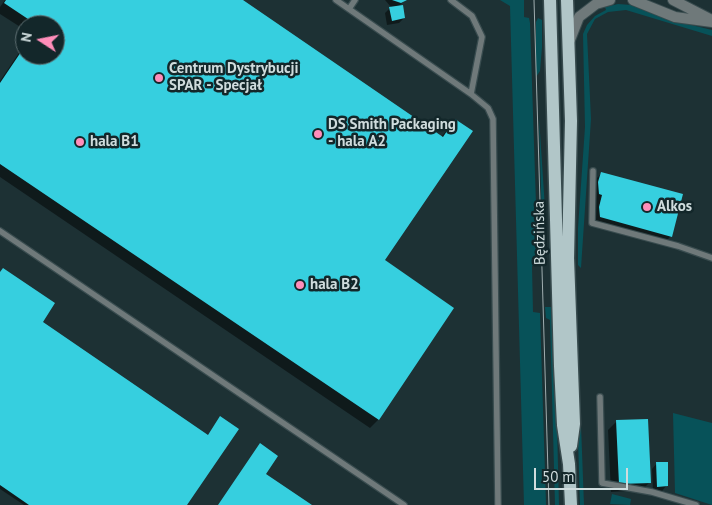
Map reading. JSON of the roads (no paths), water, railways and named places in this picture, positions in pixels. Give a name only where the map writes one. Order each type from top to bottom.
[{"type":"main road","name":"Będzińska","points":[[550,0],[560,366],[563,425],[569,464],[571,505]]},
{"type":"main road","name":"Będzińska","points":[[567,0],[570,185],[568,258],[574,424],[569,464]]},
{"type":"street","points":[[568,43],[579,17],[596,4],[610,0]]},
{"type":"street","points":[[634,0],[675,17],[712,21]]},
{"type":"street","points":[[673,0],[712,21]]},
{"type":"lane","points":[[336,0],[470,94],[488,108],[493,119],[498,505]]},
{"type":"lane","points":[[349,9],[355,0]]},
{"type":"lane","points":[[451,0],[472,16],[482,37],[470,94]]},
{"type":"lane","points":[[594,171],[592,223],[678,246],[712,258]]},
{"type":"lane","points":[[0,231],[404,505]]},
{"type":"lane","points":[[600,397],[602,483],[652,492],[696,505]]},
{"type":"tram line","points":[[534,0],[549,505]]},
{"type":"place","name":"Centrum Dystrybucji SPAR - Specjał","points":[[159,78]]},
{"type":"place","name":"DS Smith Packaging - hala A2","points":[[318,134]]},
{"type":"place","name":"hala B1","points":[[80,142]]},
{"type":"place","name":"Alkos","points":[[647,207]]},
{"type":"place","name":"hala B2","points":[[300,285]]}]
